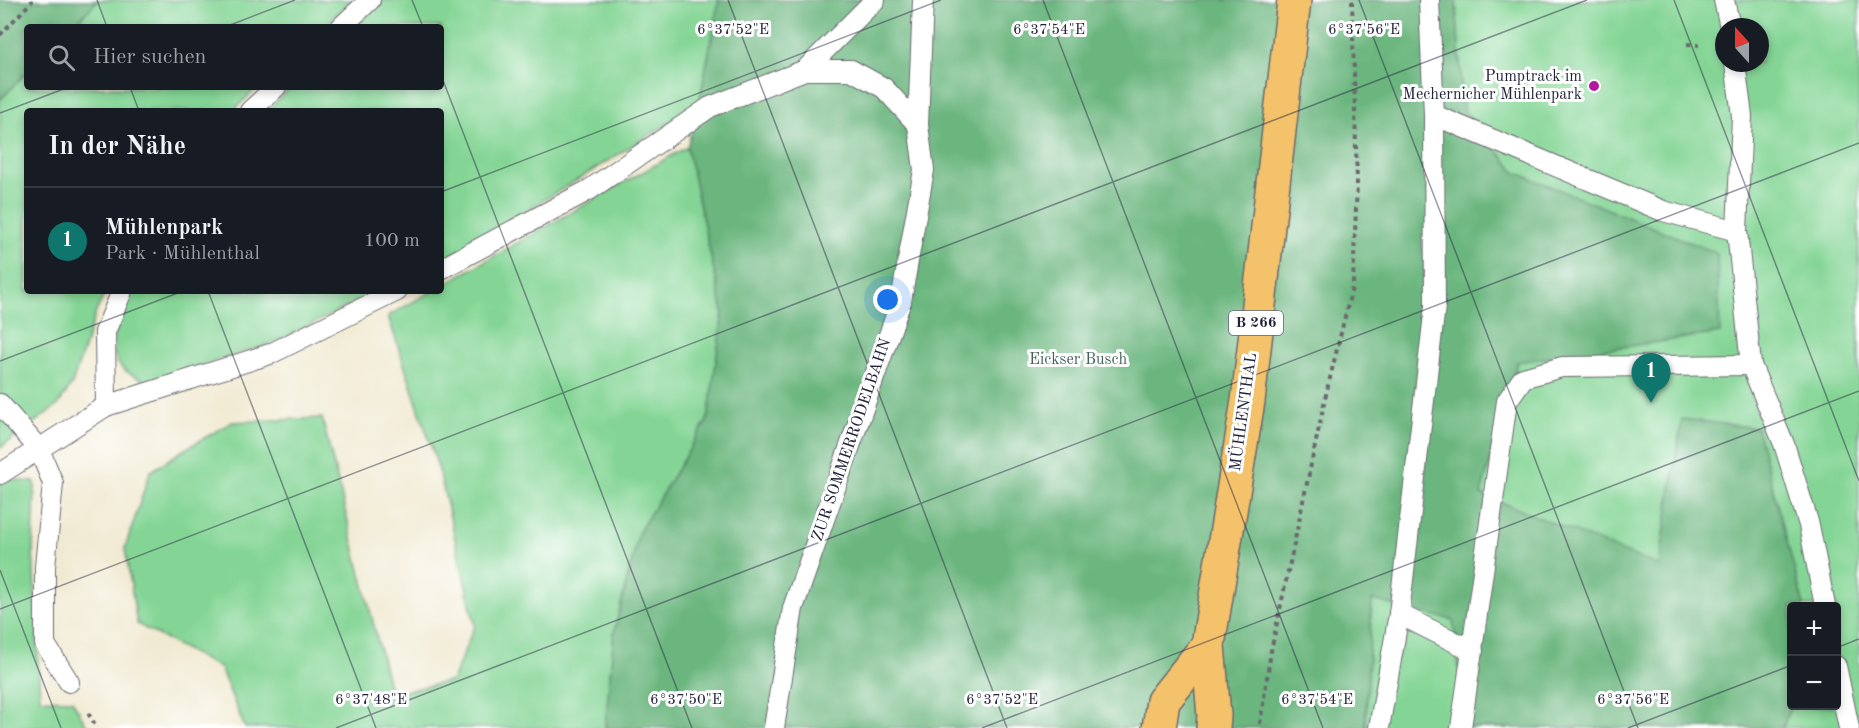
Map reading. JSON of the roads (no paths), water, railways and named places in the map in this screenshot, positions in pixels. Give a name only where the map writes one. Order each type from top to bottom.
[{"type":"main road","name":"MÜHLENTHAL","points":[[1213,728],[1208,645],[1248,402],[1294,0]]},
{"type":"main road","name":"MÜHLENTHAL","points":[[1159,728],[1163,701],[1208,645]]},
{"type":"lane","points":[[344,24],[370,0]]},
{"type":"lane","points":[[805,70],[874,0]]},
{"type":"lane","name":"ZUR SOMMERRODELBAHN","points":[[774,728],[792,608],[901,301],[924,170],[918,125],[923,0]]},
{"type":"lane","points":[[1379,728],[1399,614],[1435,306],[1434,115],[1429,0]]},
{"type":"lane","points":[[1724,0],[1728,18]]},
{"type":"lane","points":[[444,267],[589,190],[710,106],[805,70],[851,70],[884,88],[918,125]]},
{"type":"lane","points":[[1736,72],[1742,116],[1737,231],[1751,365],[1784,444],[1809,525],[1824,602]]},
{"type":"lane","points":[[252,108],[273,90]]},
{"type":"lane","points":[[1434,115],[1663,211],[1737,231]]},
{"type":"lane","points":[[106,406],[105,332],[121,294]]},
{"type":"lane","points":[[0,474],[106,406],[270,354],[391,294]]},
{"type":"lane","points":[[1461,728],[1507,401],[1523,378],[1562,367],[1751,365]]},
{"type":"lane","points":[[0,404],[39,448],[52,483],[45,567],[45,644],[69,682]]},
{"type":"lane","points":[[1399,614],[1473,651]]},
{"type":"lane","points":[[1841,690],[1849,728]]},
{"type":"place","name":"Pumptrack im Mechernicher Mühlenpark","points":[[1594,86]]},
{"type":"place","name":"Mühlenpark","points":[[1651,403]]},
{"type":"park label","name":"Eickser Busch","points":[[1078,360]]}]
